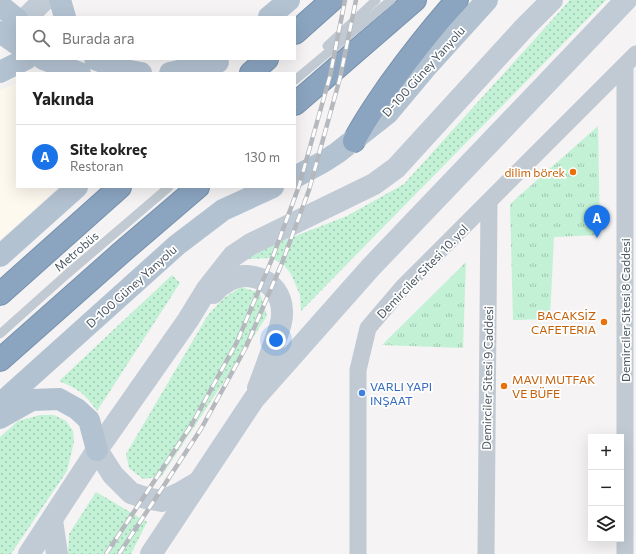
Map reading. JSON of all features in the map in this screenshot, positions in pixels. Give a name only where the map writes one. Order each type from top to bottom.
[{"type":"highway","points":[[296,32],[332,0]]},
{"type":"highway","points":[[296,103],[415,0]]},
{"type":"highway","points":[[354,141],[364,122],[414,51],[457,0]]},
{"type":"highway","points":[[252,72],[266,60]]},
{"type":"highway","points":[[0,294],[119,188]]},
{"type":"highway","points":[[0,360],[197,188]]},
{"type":"main road","points":[[28,16],[44,0]]},
{"type":"main road","points":[[60,0],[65,16]]},
{"type":"main road","points":[[270,16],[289,0]]},
{"type":"main road","name":"D-100 Güney Yanyolu","points":[[296,176],[323,162],[354,141],[388,113],[429,64],[487,0]]},
{"type":"main road","points":[[29,554],[97,450],[188,320],[207,289],[233,256],[251,244],[374,184],[396,168],[524,28],[552,0]]},
{"type":"main road","points":[[151,554],[254,399],[371,267],[626,0]]},
{"type":"main road","points":[[0,72],[24,60]]},
{"type":"main road","points":[[46,60],[77,72]]},
{"type":"main road","points":[[98,60],[120,69],[136,72]]},
{"type":"main road","points":[[176,72],[215,65]]},
{"type":"main road","points":[[0,256],[76,188]]},
{"type":"main road","name":"D-100 Güney Yanyolu","points":[[0,404],[200,226],[223,210],[271,188]]},
{"type":"main road","points":[[188,320],[219,286],[234,277],[248,276],[261,278],[275,289],[281,300],[282,316],[278,332],[254,399]]},
{"type":"main road","points":[[0,418],[32,400],[59,399],[77,409],[89,420],[97,450],[113,475],[131,493],[162,501],[180,493],[199,481]]},
{"type":"main road","points":[[52,520],[57,554]]},
{"type":"street","name":"Demirciler Sitesi 10. yol","points":[[358,554],[358,370],[368,328],[403,287],[630,60]]},
{"type":"street","name":"Demirciler Sitesi 8 Caddesi","points":[[625,554],[630,60]]},
{"type":"street","name":"Demirciler Sitesi 9 Caddesi","points":[[486,554],[489,202]]},
{"type":"lane","points":[[296,75],[376,0]]},
{"type":"lane","points":[[296,79],[391,0]]},
{"type":"lane","name":"Metrobüs","points":[[0,334],[168,188]]},
{"type":"shaded area","points":[[16,83],[16,188],[58,188],[0,240],[0,90]]},
{"type":"green space","points":[[570,0],[606,0],[301,311],[300,295],[291,274],[283,264],[271,258],[247,259],[272,245],[347,216],[404,184]]},
{"type":"green space","points":[[598,126],[600,235],[554,237],[550,319],[513,320],[510,204]]},
{"type":"green space","points":[[466,262],[463,348],[382,345]]},
{"type":"green space","points":[[172,275],[180,283],[97,411],[81,392],[59,381]]},
{"type":"green space","points":[[241,287],[260,293],[267,316],[161,477],[143,479],[129,468],[126,454],[208,315],[224,298]]},
{"type":"green space","points":[[40,415],[54,415],[66,421],[73,431],[74,442],[67,471],[11,554],[0,554],[0,437],[18,421]]},
{"type":"green space","points":[[96,492],[147,522],[131,554],[68,554],[69,534]]},
{"type":"railway","points":[[106,554],[192,424],[237,342],[272,259],[299,186],[330,76],[345,0]]},
{"type":"railway","points":[[119,554],[201,429],[246,347],[282,263],[309,190],[340,78],[356,0]]},
{"type":"place","name":"dilim börek","points":[[573,172]]},
{"type":"place","name":"Site kokreç","points":[[597,238]]},
{"type":"place","name":"BACAKSİZ CAFETERIA","points":[[604,322]]},
{"type":"place","name":"MAVI MUTFAK VE BÜFE","points":[[504,386]]},
{"type":"place","name":"VARLI YAPI INŞAAT","points":[[362,393]]}]
